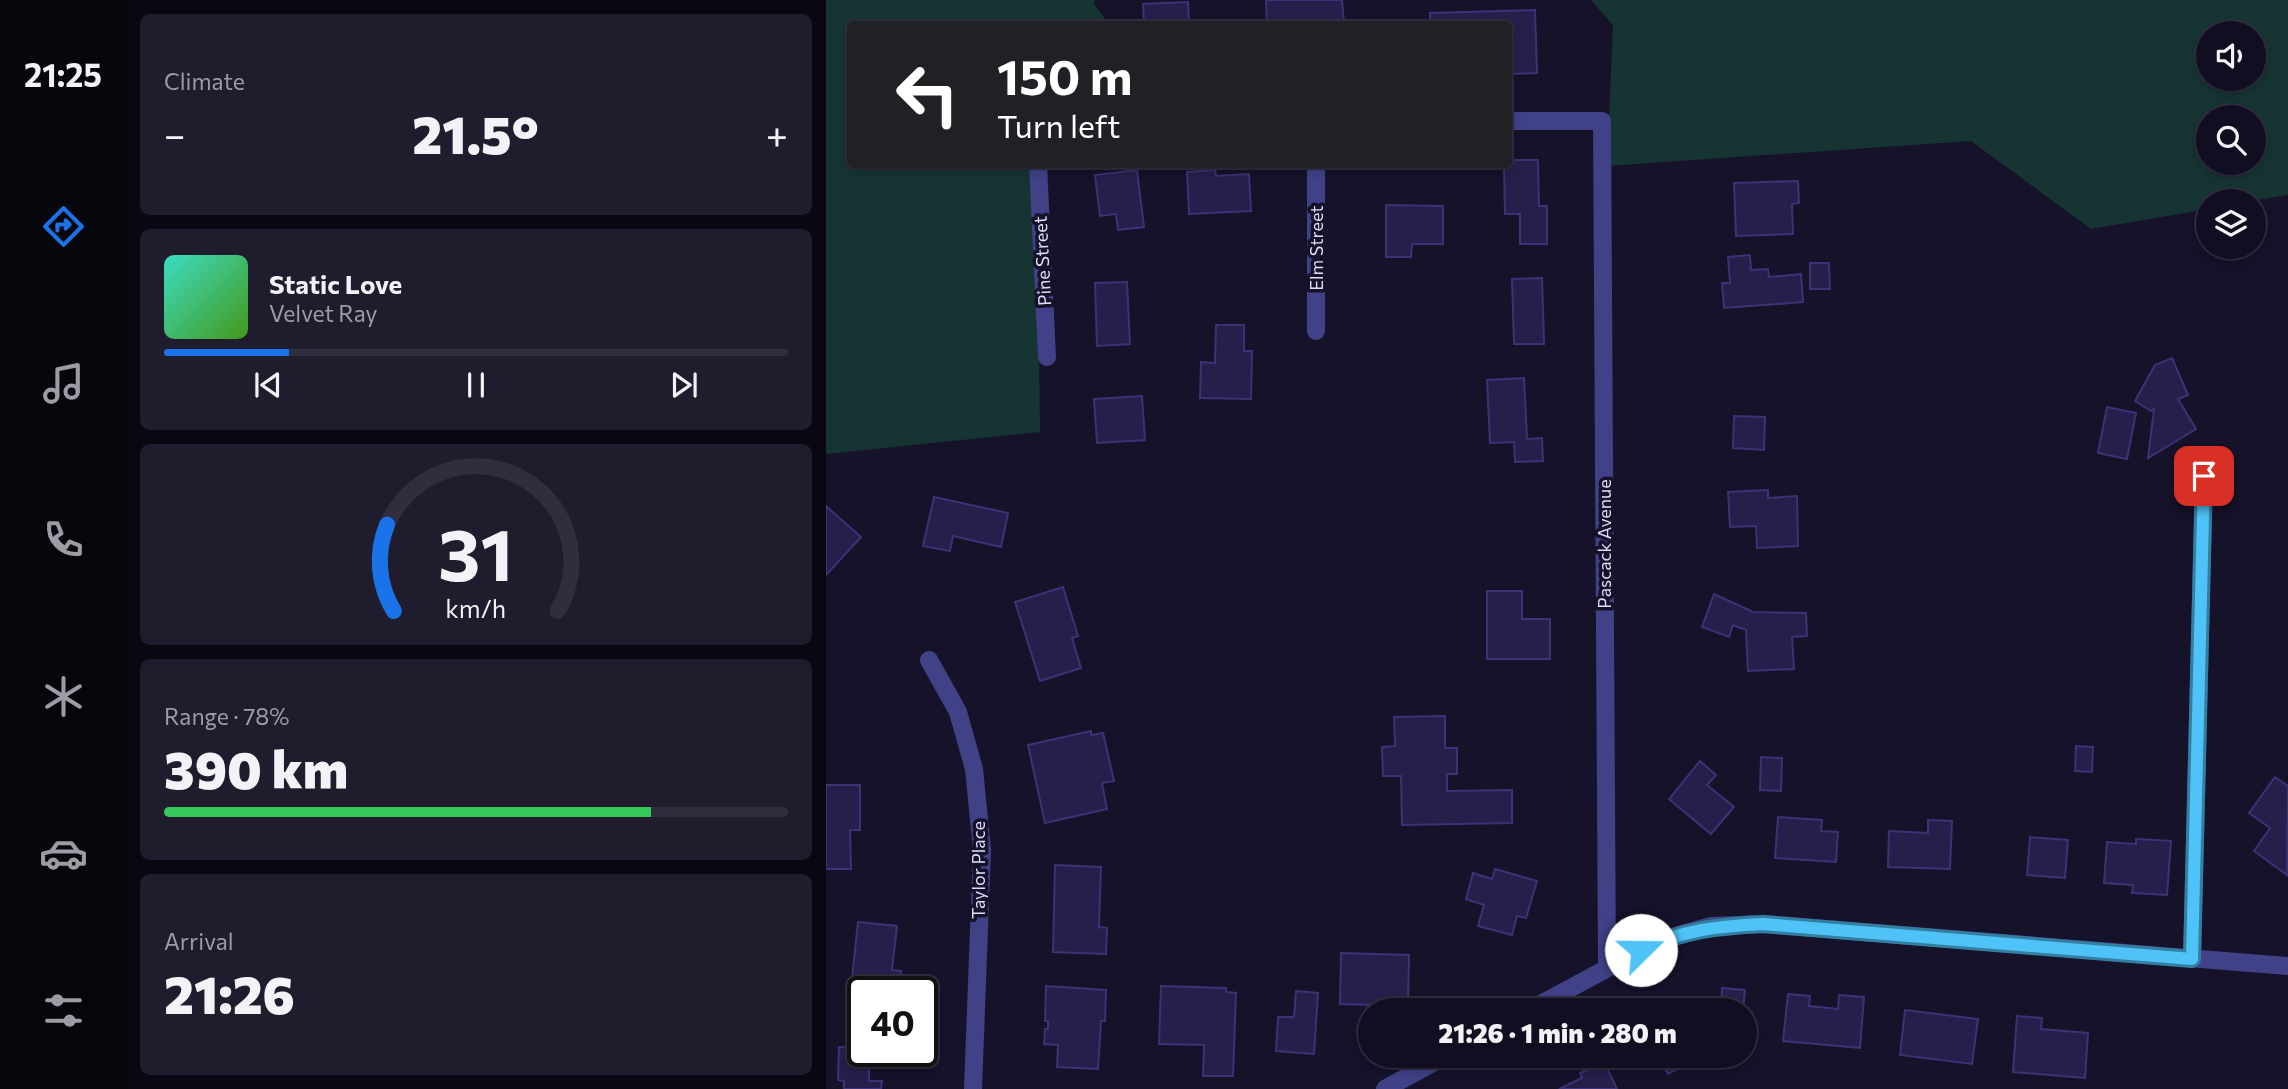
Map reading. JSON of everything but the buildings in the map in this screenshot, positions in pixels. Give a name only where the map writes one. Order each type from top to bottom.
[{"type":"street","name":"Pascack Avenue","points":[[1512,121],[1602,121],[1607,967]]},
{"type":"street","name":"Pine Street","points":[[1038,168],[1047,357]]},
{"type":"street","name":"Elm Street","points":[[1316,168],[1316,331]]},
{"type":"street","points":[[2192,959],[2204,476]]},
{"type":"street","name":"Taylor Place","points":[[929,660],[958,712],[974,769],[982,850],[973,1089]]},
{"type":"street","points":[[1551,998],[1658,941],[1710,926],[1763,924],[2288,966]]},
{"type":"street","points":[[1385,1089],[1423,1068]]},
{"type":"green space","points":[[826,0],[1095,0],[1094,4],[1107,21],[847,21],[847,168],[1037,168],[1040,432],[826,454]]},
{"type":"green space","points":[[1591,0],[2288,0],[2288,195],[2266,199],[2266,189],[2196,189],[2196,211],[2091,229],[1971,141],[1607,166],[1613,25]]},
{"type":"route","points":[[1641,950],[1658,941],[1710,926],[1763,924],[2192,959],[2204,476]]}]
